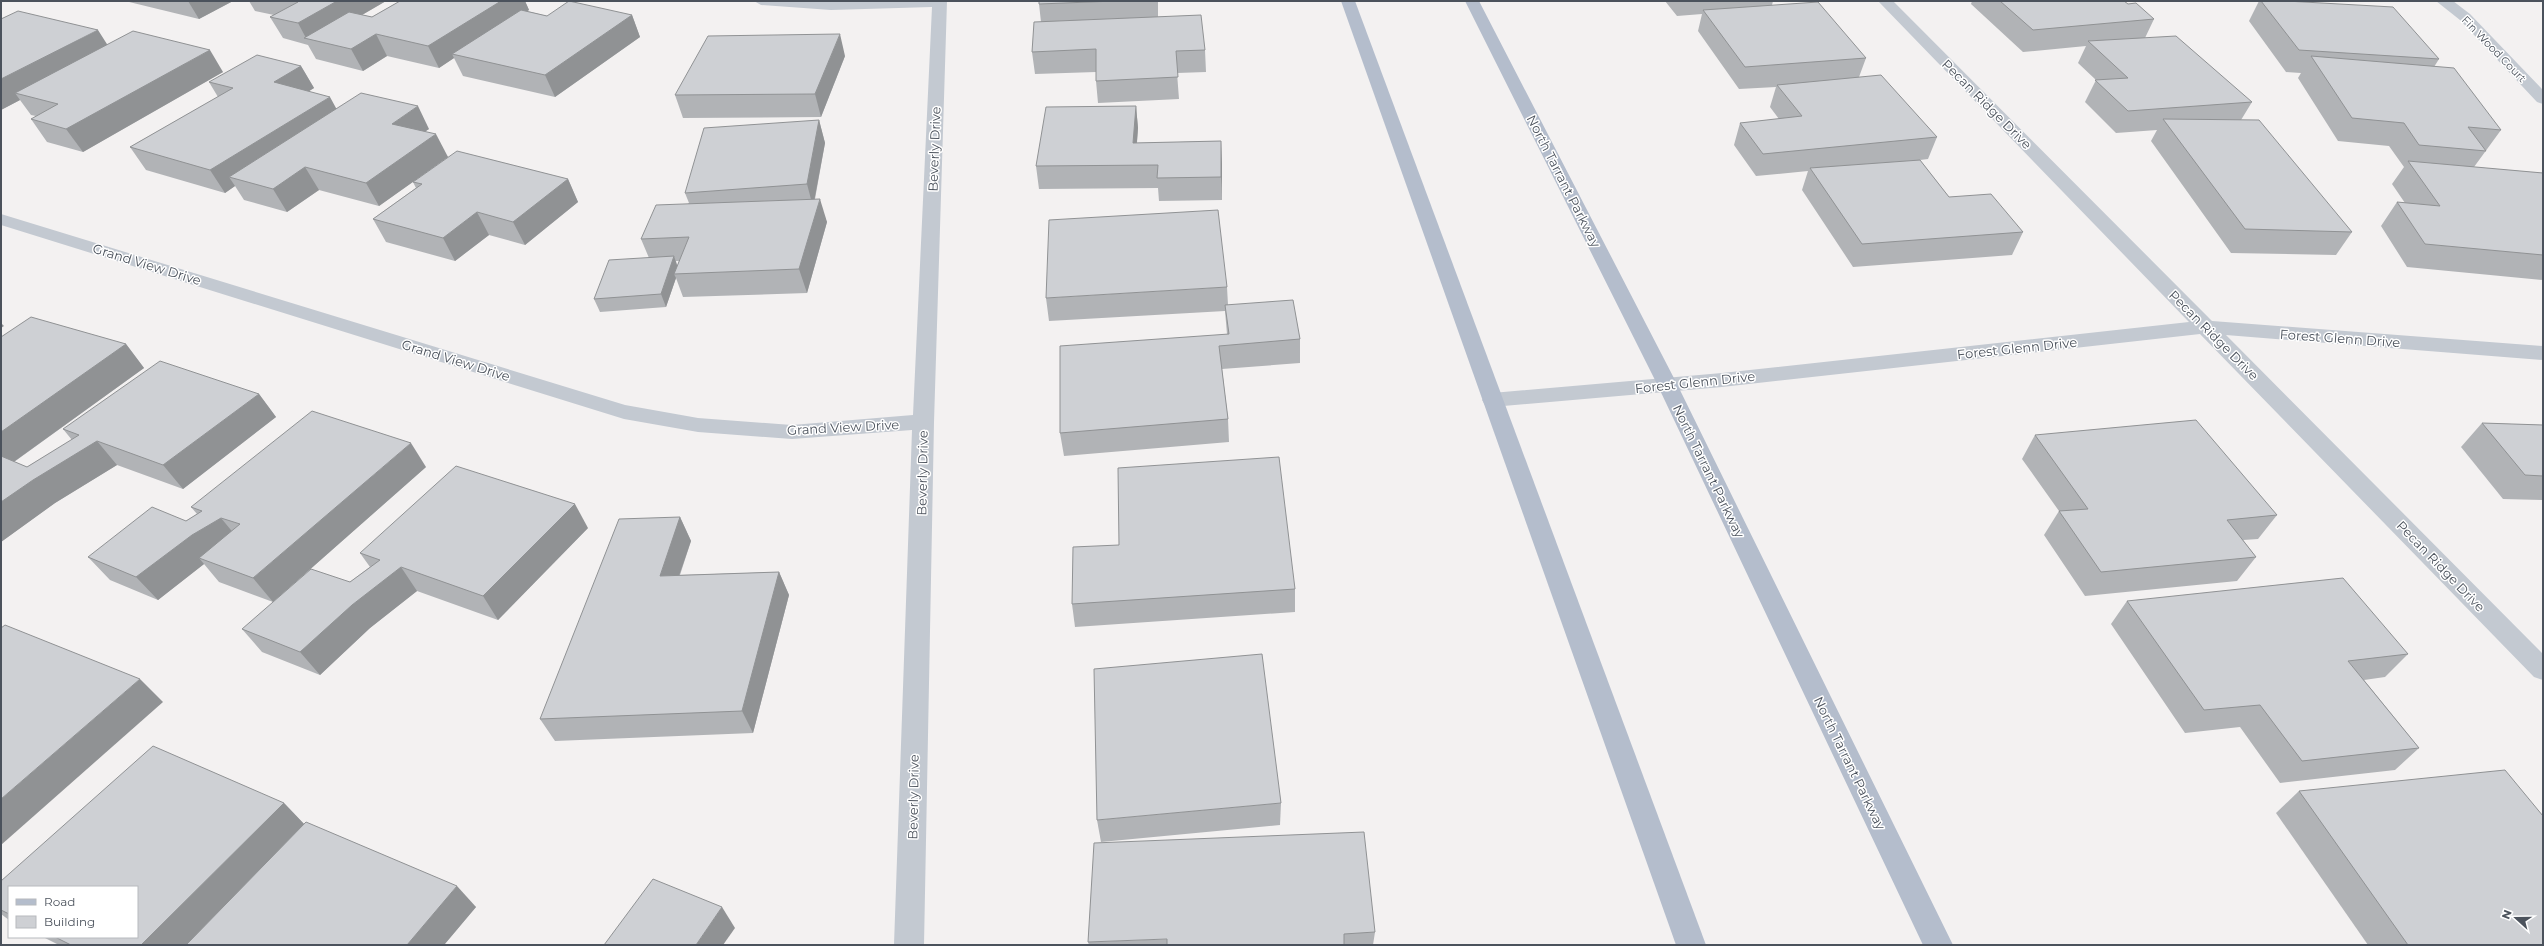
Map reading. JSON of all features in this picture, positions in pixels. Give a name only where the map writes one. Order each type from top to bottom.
[{"type":"main road","points":[[1348,1],[1691,945]]},
{"type":"main road","name":"North Tarrant Parkway","points":[[1472,1],[1667,385],[1938,945]]},
{"type":"street","points":[[761,1],[831,6],[940,2]]},
{"type":"street","name":"Pecan Ridge Drive","points":[[1885,1],[2543,670]]},
{"type":"street","name":"Fin Wood Court","points":[[2443,1],[2465,17],[2543,99]]},
{"type":"street","name":"Beverly Drive","points":[[909,945],[923,422],[940,2]]},
{"type":"street","name":"Grand View Drive","points":[[1,219],[624,412],[698,425],[792,432],[923,422]]},
{"type":"street","name":"Forest Glenn Drive","points":[[1492,400],[1667,385],[2206,328],[2543,353]]},
{"type":"building","points":[[294,1],[337,1],[298,23],[270,17],[298,2]]},
{"type":"building","points":[[400,1],[501,1],[428,46],[376,34],[351,49],[304,38],[349,12],[372,17]]},
{"type":"building","points":[[569,1],[632,15],[545,75],[452,54],[521,10],[547,16]]},
{"type":"building","points":[[1039,1],[1115,1],[1039,4]]},
{"type":"building","points":[[2000,1],[2124,1],[2128,4],[2136,3],[2154,19],[2033,30]]},
{"type":"building","points":[[2261,1],[2393,7],[2439,59],[2299,50]]},
{"type":"building","points":[[1818,2],[1866,58],[1745,67],[1703,10]]},
{"type":"building","points":[[18,11],[98,30],[1,79],[1,19]]},
{"type":"building","points":[[1201,15],[1205,50],[1176,51],[1178,77],[1096,81],[1096,49],[1032,52],[1034,22]]},
{"type":"building","points":[[133,31],[210,50],[66,129],[31,119],[58,104],[15,93]]},
{"type":"building","points":[[840,34],[815,94],[675,95],[708,36]]},
{"type":"building","points":[[2176,36],[2252,102],[2128,111],[2095,80],[2128,78],[2088,41]]},
{"type":"building","points":[[257,55],[301,66],[274,82],[330,97],[210,170],[130,147],[233,88],[209,82]]},
{"type":"building","points":[[2311,56],[2454,68],[2501,130],[2468,127],[2486,151],[2419,145],[2404,123],[2352,118]]},
{"type":"building","points":[[1881,75],[1937,137],[1763,154],[1740,123],[1802,116],[1777,85]]},
{"type":"building","points":[[361,93],[418,106],[392,124],[436,134],[366,183],[305,167],[273,189],[229,177]]},
{"type":"building","points":[[1136,106],[1133,143],[1221,141],[1221,177],[1157,178],[1158,165],[1036,166],[1046,107]]},
{"type":"building","points":[[2163,119],[2259,120],[2352,232],[2245,229]]},
{"type":"building","points":[[819,120],[807,184],[685,193],[704,128]]},
{"type":"building","points":[[457,151],[568,179],[513,222],[477,212],[443,238],[373,219],[422,184],[413,182]]},
{"type":"building","points":[[1920,160],[1949,197],[1991,194],[2023,232],[1862,244],[1810,168]]},
{"type":"building","points":[[2408,161],[2543,173],[2543,255],[2425,244],[2397,202],[2440,206]]},
{"type":"building","points":[[820,199],[799,269],[674,274],[689,237],[641,239],[656,205]]},
{"type":"building","points":[[1218,210],[1227,287],[1046,298],[1049,220]]},
{"type":"building","points":[[674,256],[661,294],[594,299],[609,260]]},
{"type":"building","points":[[1293,300],[1300,339],[1219,346],[1228,419],[1060,433],[1060,346],[1229,334],[1225,305]]},
{"type":"building","points":[[31,317],[126,344],[1,432],[1,337]]},
{"type":"building","points":[[160,361],[259,394],[163,465],[97,441],[33,480],[1,502],[1,456],[27,467],[79,435],[63,429]]},
{"type":"building","points":[[312,411],[411,443],[253,578],[199,558],[240,524],[221,518],[192,535],[136,577],[88,557],[152,507],[186,521],[202,511],[191,507]]},
{"type":"building","points":[[2196,420],[2277,515],[2227,520],[2256,557],[2101,572],[2059,511],[2088,509],[2035,435]]},
{"type":"building","points":[[2482,423],[2543,425],[2543,476],[2525,475]]},
{"type":"building","points":[[1279,457],[1295,589],[1072,604],[1073,547],[1119,545],[1118,468]]},
{"type":"building","points":[[456,466],[575,504],[483,596],[401,567],[352,605],[300,652],[242,629],[311,569],[350,582],[380,560],[360,553]]},
{"type":"building","points":[[680,517],[660,576],[779,572],[742,711],[540,719],[619,519]]},
{"type":"building","points":[[2343,578],[2408,654],[2348,661],[2419,748],[2302,761],[2260,705],[2204,710],[2127,601]]},
{"type":"building","points":[[5,625],[140,679],[1,799],[1,628]]},
{"type":"building","points":[[1262,654],[1281,803],[1097,820],[1094,669]]},
{"type":"building","points":[[153,746],[284,803],[141,945],[71,945],[57,938],[138,938],[138,886],[8,886],[8,914],[1,910],[1,881]]},
{"type":"building","points":[[2505,770],[2543,816],[2543,945],[2408,945],[2299,791]]},
{"type":"building","points":[[306,822],[457,886],[407,945],[186,945]]},
{"type":"building","points":[[1364,832],[1375,932],[1344,934],[1344,945],[1167,945],[1167,939],[1088,942],[1094,843]]},
{"type":"building","points":[[653,879],[722,907],[696,945],[604,945]]}]
